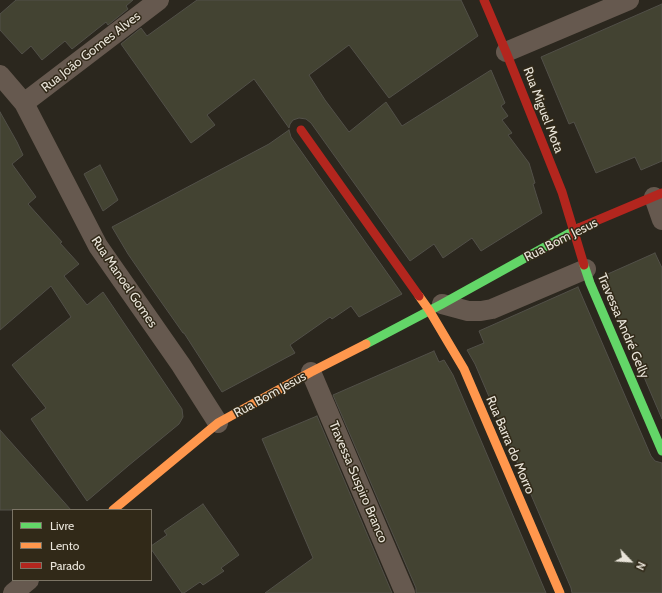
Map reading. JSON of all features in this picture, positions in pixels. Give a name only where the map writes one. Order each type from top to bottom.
[{"type":"street","name":"Rua João Gomes Alves","points":[[24,103],[159,0]]},
{"type":"street","name":"Rua Miguel Mota","points":[[484,0],[562,192],[574,230]]},
{"type":"street","points":[[506,52],[629,0]]},
{"type":"street","name":"Rua Manoel Gomes","points":[[0,75],[24,103],[98,246],[181,365],[218,424]]},
{"type":"street","name":"Rua Barra do Morro","points":[[301,130],[435,307],[464,369],[560,593]]},
{"type":"street","points":[[658,195],[662,220]]},
{"type":"street","name":"Rua Bom Jesus","points":[[114,509],[218,424],[574,230],[658,195]]},
{"type":"street","name":"Travessa André Gelly","points":[[574,230],[590,283],[662,451]]},
{"type":"street","points":[[435,307],[468,311],[492,309],[586,269]]},
{"type":"street","name":"Travessa Suspiro Branco","points":[[311,372],[405,593]]},
{"type":"street","points":[[13,593],[28,581]]},
{"type":"building","points":[[16,0],[133,0],[126,6],[128,9],[108,25],[106,22],[72,49],[65,41],[42,60],[31,46],[22,54],[0,30],[0,14]]},
{"type":"building","points":[[197,0],[461,0],[478,36],[389,98],[349,45],[309,75],[325,100],[349,132],[386,102],[402,126],[491,70],[505,103],[501,106],[508,116],[502,120],[512,133],[508,135],[529,163],[535,183],[533,184],[542,213],[481,251],[472,238],[443,258],[434,244],[410,261],[311,123],[306,119],[299,118],[293,120],[289,128],[254,79],[207,115],[215,125],[191,143],[121,44],[141,28],[147,36]]},
{"type":"building","points":[[662,4],[662,161],[641,170],[635,157],[596,173],[574,122],[569,124],[541,57]]},
{"type":"building","points":[[0,112],[23,155],[12,164],[36,197],[28,204],[62,242],[60,243],[79,264],[64,276],[87,305],[103,292],[182,409],[183,417],[179,424],[87,501],[31,419],[46,408],[12,365],[71,317],[51,286],[0,330]]},
{"type":"building","points":[[289,130],[291,137],[402,294],[359,317],[351,306],[332,319],[330,317],[290,345],[295,353],[222,392],[184,333],[128,254],[112,227],[269,144]]},
{"type":"building","points":[[100,165],[118,200],[103,211],[84,174]]},
{"type":"building","points":[[655,253],[662,268],[662,419],[601,277]]},
{"type":"building","points":[[578,287],[651,456],[655,461],[662,463],[662,593],[572,593],[475,364],[467,350],[484,343],[479,331]]},
{"type":"building","points":[[434,351],[439,362],[444,360],[453,375],[546,593],[416,593],[416,588],[333,395]]},
{"type":"building","points":[[317,416],[392,593],[265,593],[313,558],[262,439]]},
{"type":"building","points":[[0,430],[70,509],[0,510]]},
{"type":"building","points":[[203,504],[239,555],[221,568],[224,571],[203,585],[200,582],[182,593],[152,550],[152,545],[167,535],[164,531]]},
{"type":"traffic: fast","points":[[366,344],[442,304],[579,228]]},
{"type":"traffic: fast","points":[[584,265],[590,283],[662,451]]},
{"type":"traffic: slow","points":[[419,296],[464,369],[560,593]]},
{"type":"traffic: slow","points":[[114,509],[218,423],[366,344]]},
{"type":"traffic: jam","points":[[484,0],[562,192],[584,265]]},
{"type":"traffic: jam","points":[[301,130],[419,296]]},
{"type":"traffic: jam","points":[[579,228],[662,193]]}]
